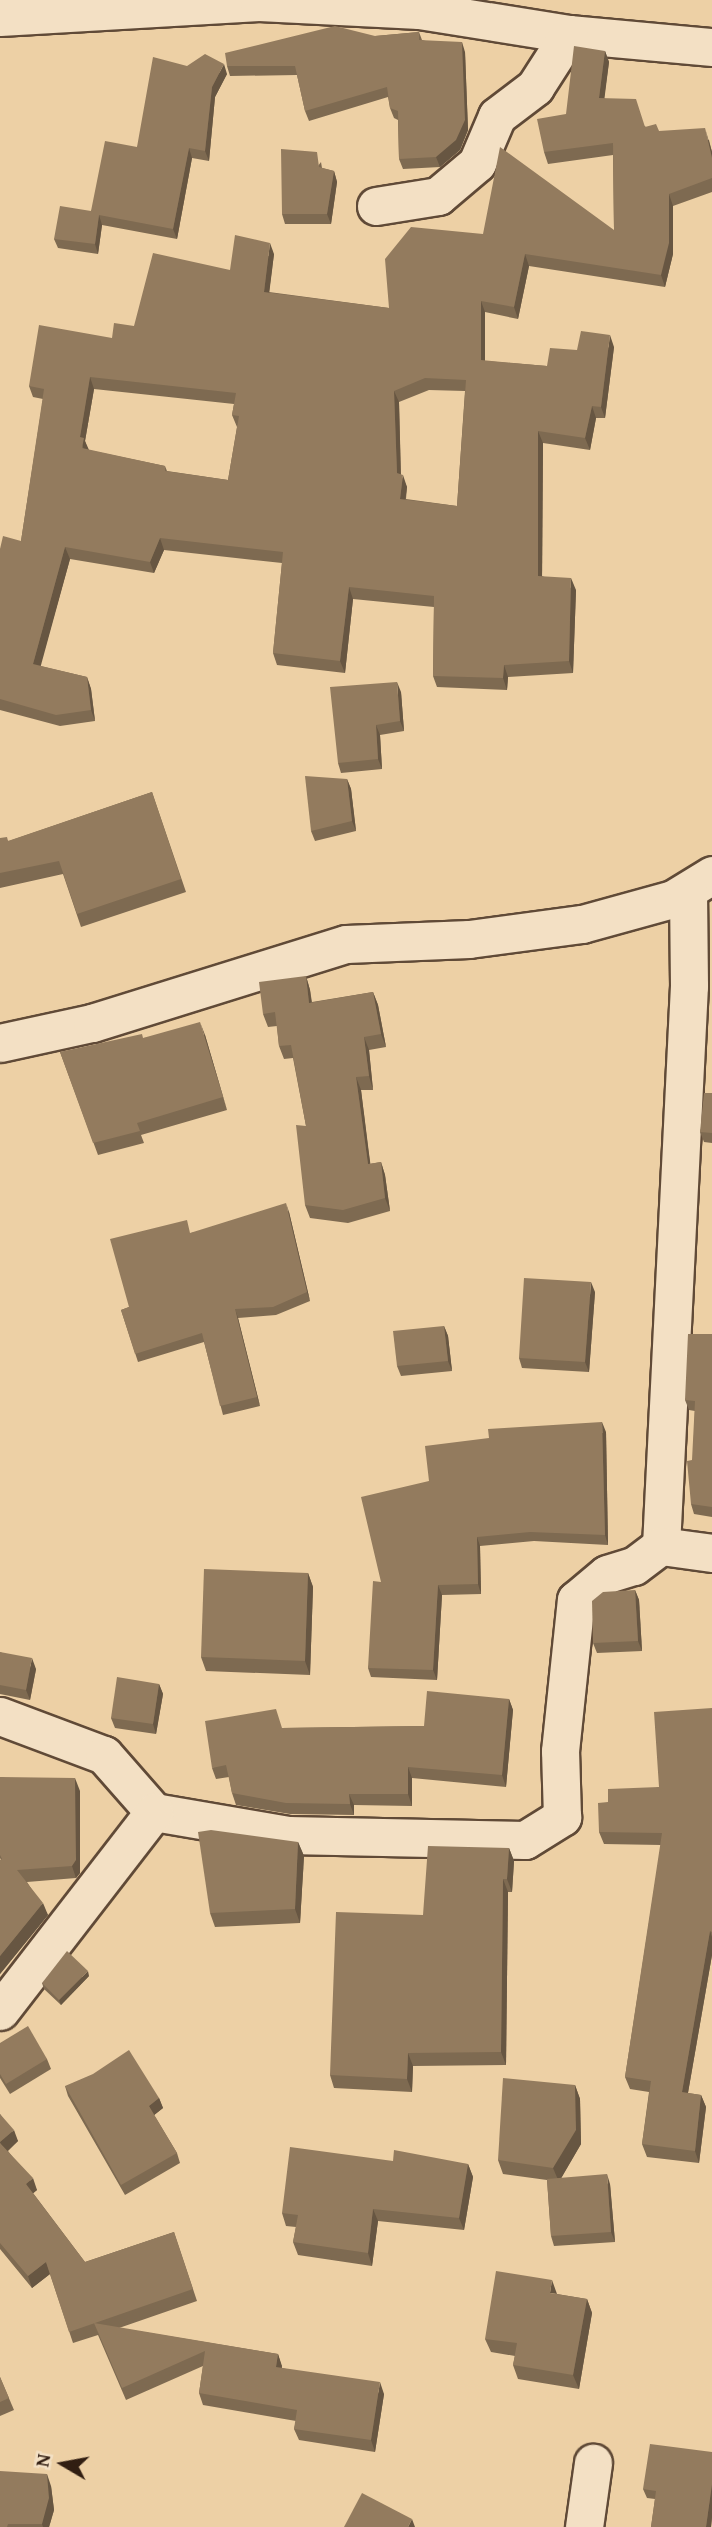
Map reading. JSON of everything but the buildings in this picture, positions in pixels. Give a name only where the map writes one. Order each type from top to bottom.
[{"type":"street","points":[[0,17],[259,2],[419,10],[569,34],[712,47]]},
{"type":"street","points":[[376,206],[438,196],[477,163],[497,116],[535,87],[569,34]]},
{"type":"street","points":[[0,1043],[92,1023],[346,944],[469,939],[582,924],[700,884],[689,986],[661,1546]]},
{"type":"street","points":[[0,1716],[104,1755],[154,1812],[288,1835],[525,1840],[543,1832],[562,1817],[560,1751],[576,1600],[607,1574],[634,1566],[661,1546],[712,1553]]},
{"type":"street","points":[[0,2011],[154,1812]]},
{"type":"street","points":[[584,2527],[593,2463]]}]
